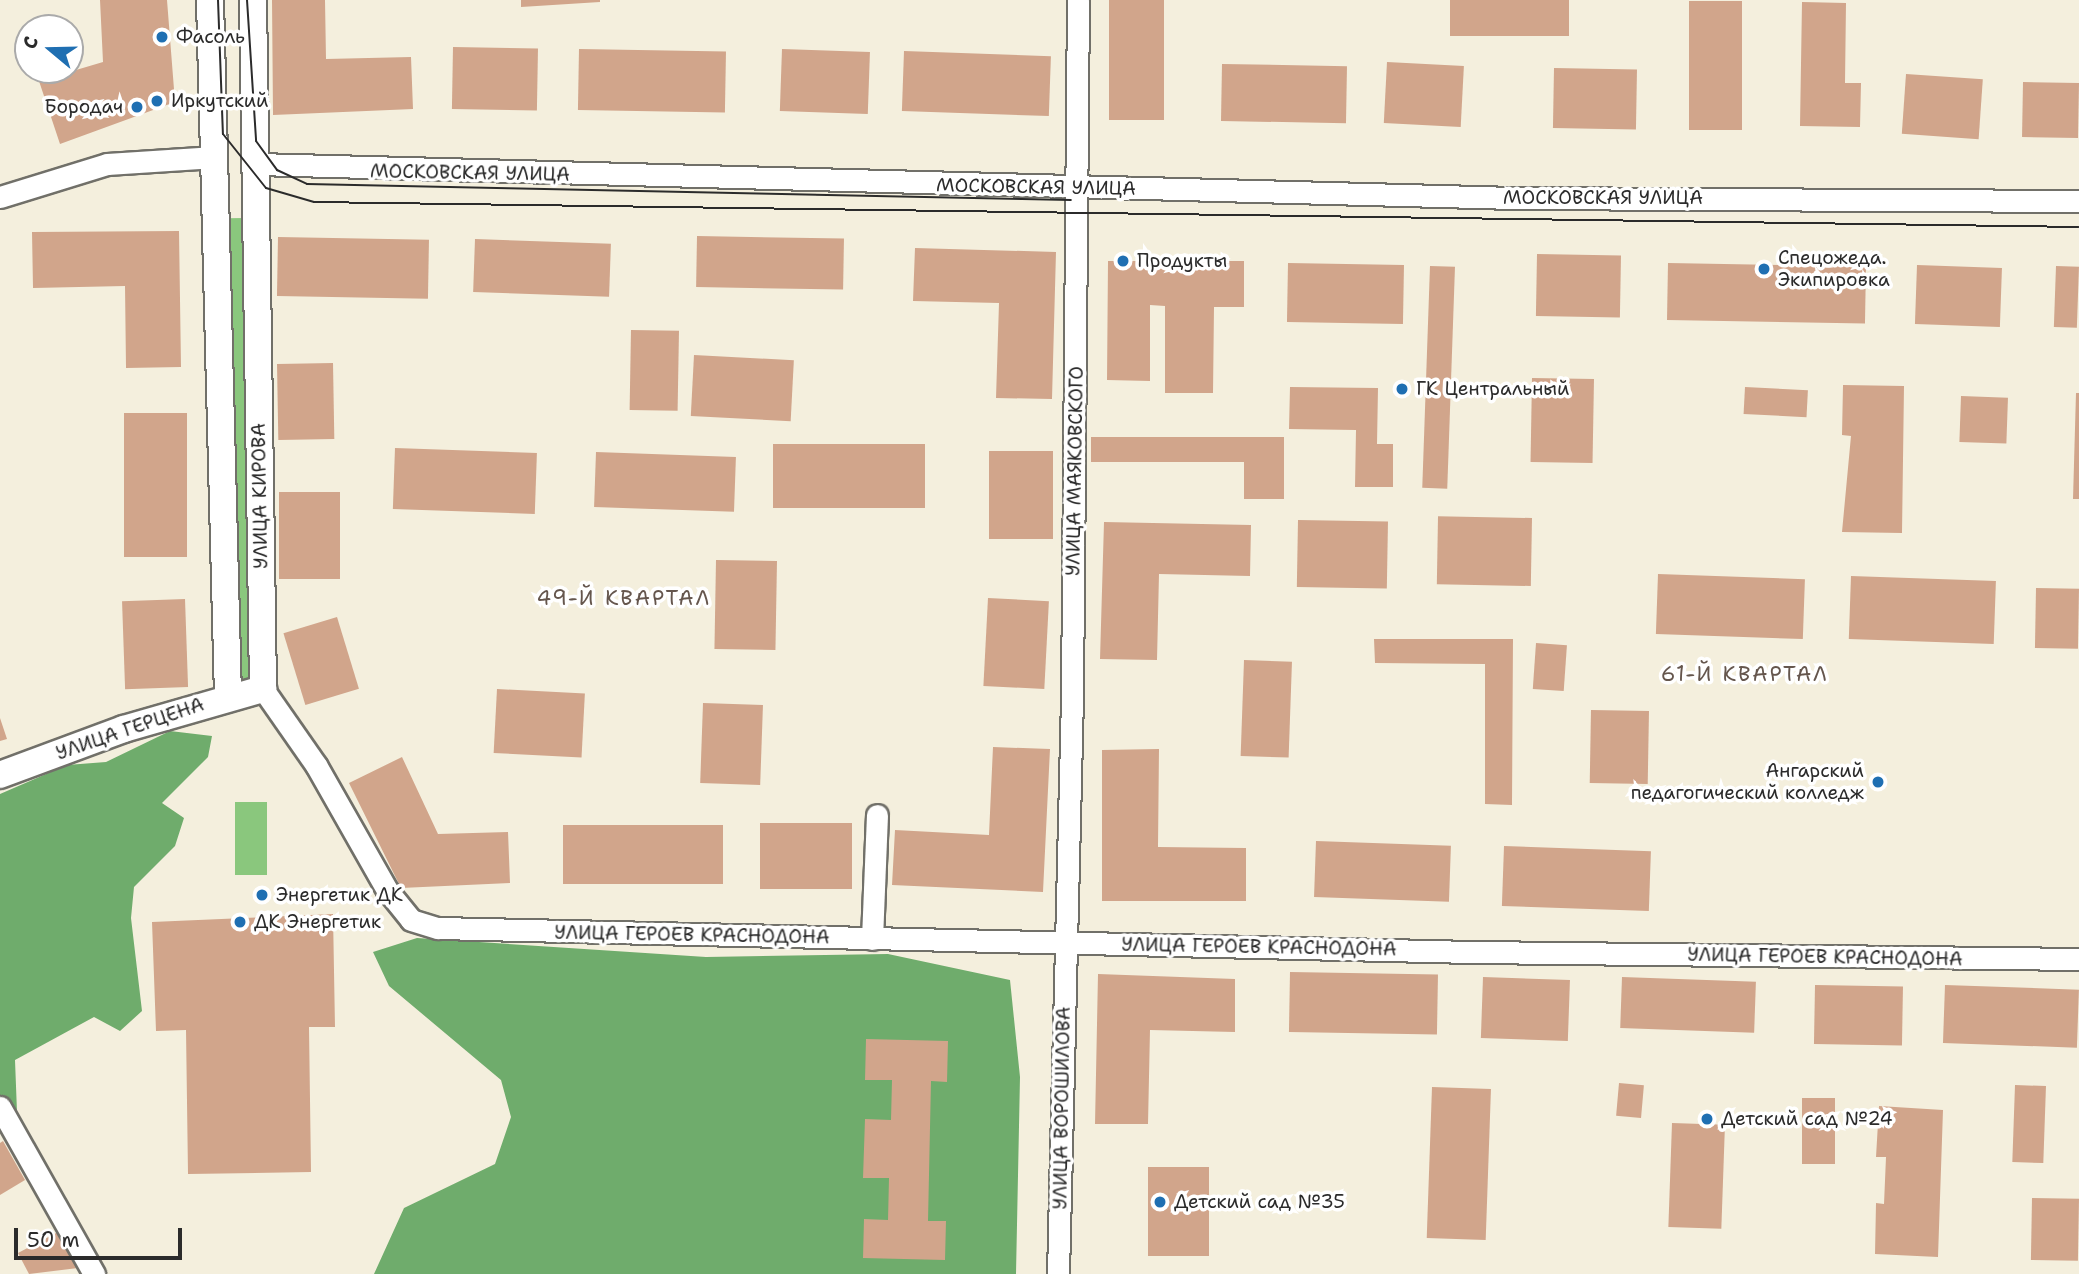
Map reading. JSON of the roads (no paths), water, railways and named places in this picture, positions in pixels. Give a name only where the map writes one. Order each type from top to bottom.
[{"type":"street","name":"УЛИЦА КИРОВА","points":[[210,0],[228,696]]},
{"type":"street","name":"УЛИЦА КИРОВА","points":[[253,0],[263,690]]},
{"type":"street","name":"УЛИЦА МАЯКОВСКОГО","points":[[1065,942],[1079,189],[1078,0]]},
{"type":"street","name":"МОСКОВСКАЯ УЛИЦА","points":[[0,198],[107,164],[215,157],[257,163],[1079,189],[2079,201]]},
{"type":"street","name":"УЛИЦА ГЕРЦЕНА","points":[[0,775],[228,696],[263,690]]},
{"type":"street","name":"УЛИЦА ГЕРОЕВ КРАСНОДОНА","points":[[263,690],[316,765],[387,890],[411,920],[438,928],[872,939],[2079,959]]},
{"type":"street","points":[[872,939],[877,815]]},
{"type":"street","name":"УЛИЦА ВОРОШИЛОВА","points":[[1058,1274],[1065,942]]},
{"type":"street","points":[[0,1107],[94,1274]]},
{"type":"tram line","points":[[218,0],[223,134],[266,188],[314,202],[2079,227]]},
{"type":"tram line","points":[[247,0],[256,141],[277,170],[307,184],[1071,200]]},
{"type":"place","name":"Фасоль","points":[[162,37]]},
{"type":"place","name":"Иркутский","points":[[157,101]]},
{"type":"place","name":"Бородач","points":[[137,107]]},
{"type":"place","name":"Продукты","points":[[1123,261]]},
{"type":"place","name":"Спецожеда. Экипировка","points":[[1764,269]]},
{"type":"place","name":"ГК Центральный","points":[[1402,389]]},
{"type":"place","name":"Ангарский педагогический колледж","points":[[1878,782]]},
{"type":"place","name":"Энергетик ДК","points":[[262,895]]},
{"type":"place","name":"ДК Энергетик","points":[[240,922]]},
{"type":"place","name":"Детский сад №24","points":[[1707,1119]]},
{"type":"place","name":"Детский сад №35","points":[[1160,1202]]},
{"type":"district","name":"49-Й КВАРТАЛ","points":[[624,598]]},
{"type":"district","name":"61-Й КВАРТАЛ","points":[[1745,674]]}]
